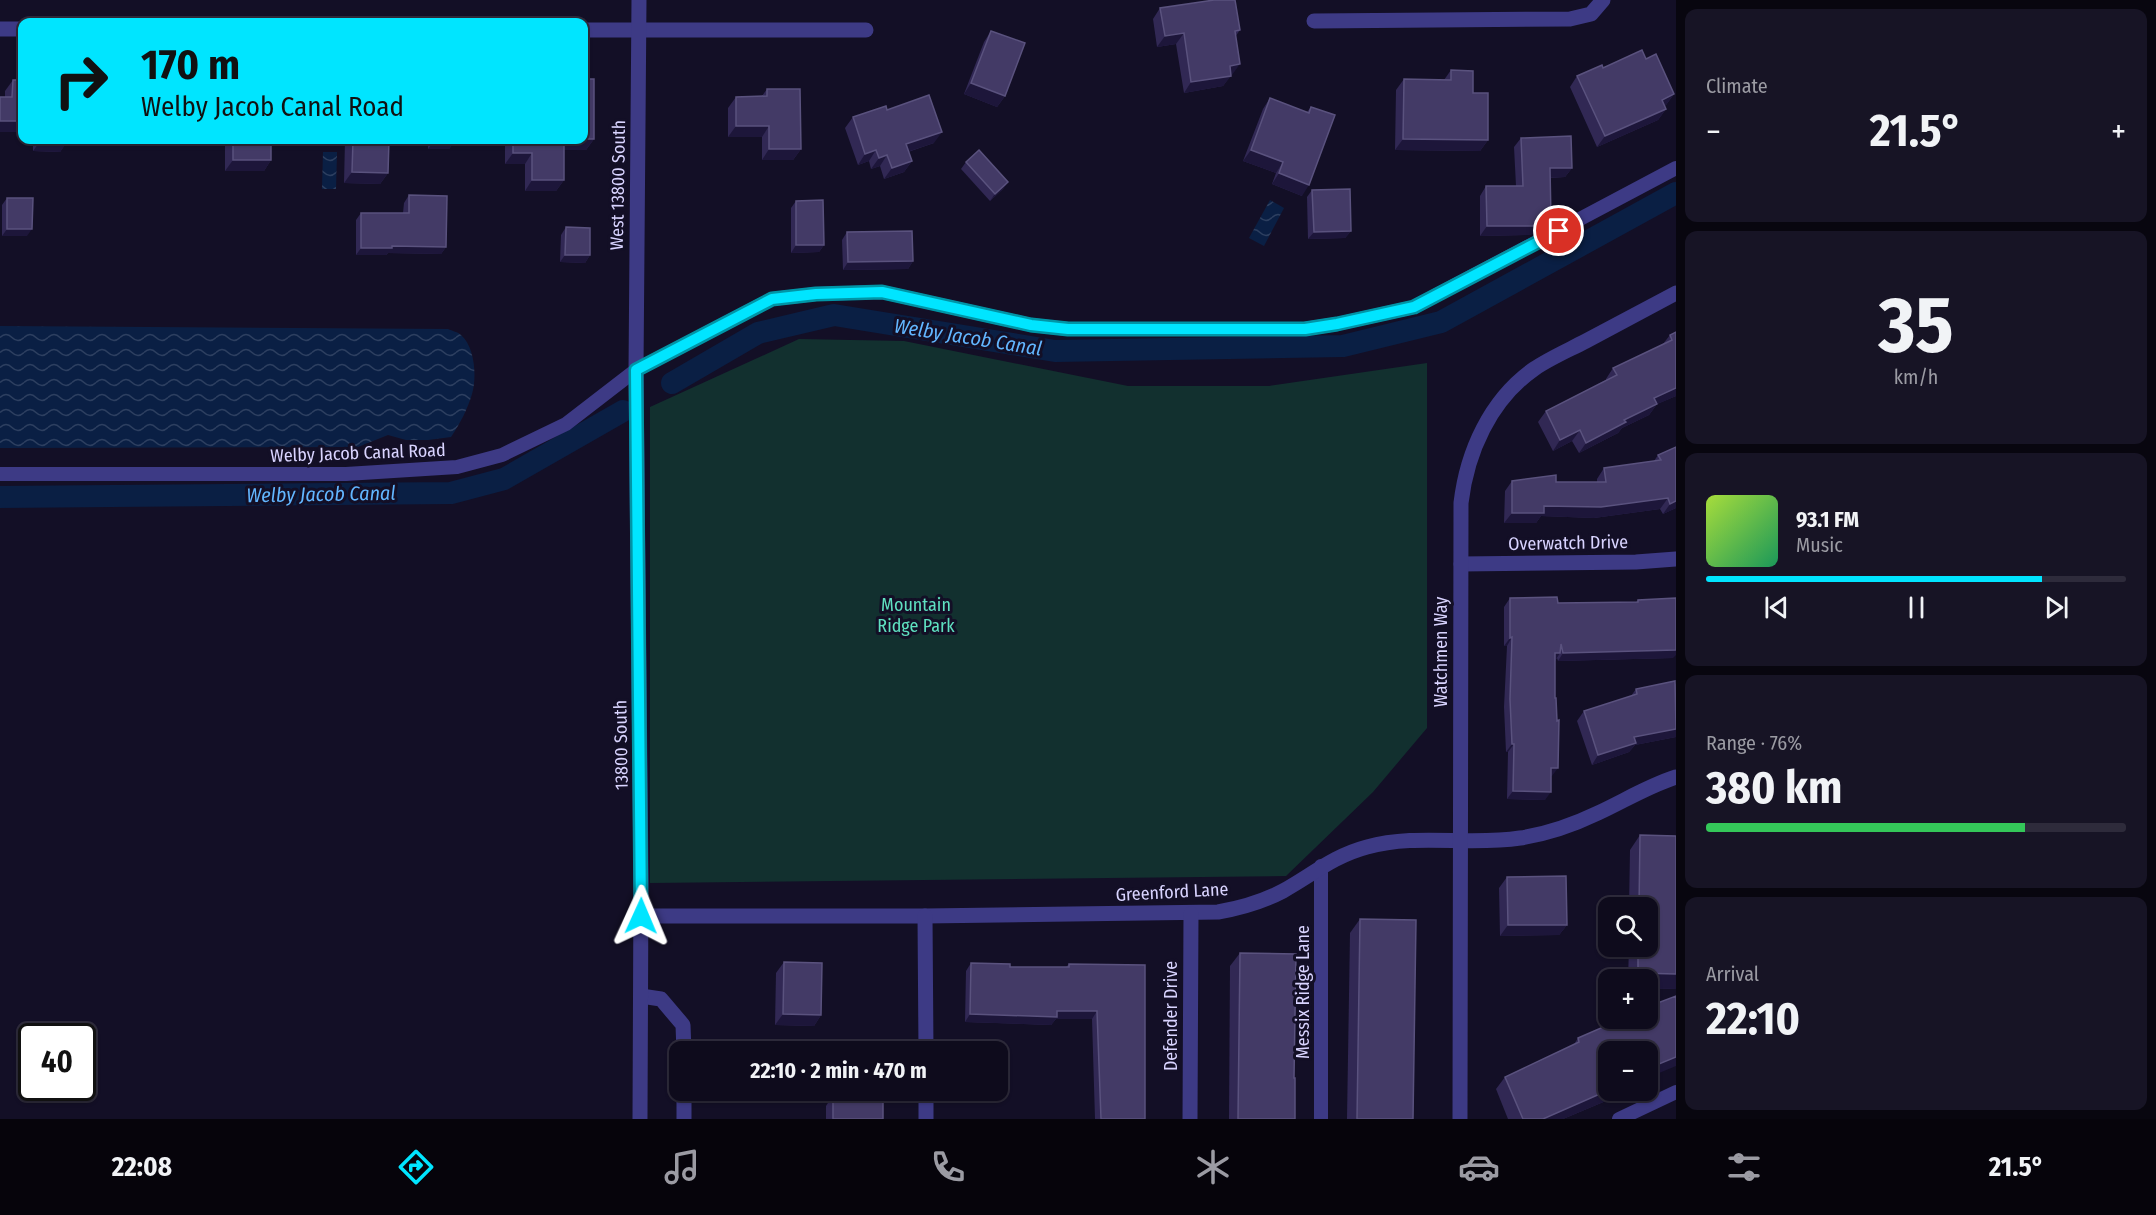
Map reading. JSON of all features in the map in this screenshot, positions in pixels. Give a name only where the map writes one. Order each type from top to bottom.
[{"type":"street","name":"West 13800 South","points":[[636,370],[639,0]]},
{"type":"street","points":[[1314,21],[1570,19],[1591,14],[1601,3]]},
{"type":"street","points":[[0,29],[18,29]]},
{"type":"street","points":[[588,30],[866,30]]},
{"type":"street","name":"Watchmen Way","points":[[1460,1119],[1461,503],[1468,464],[1484,427],[1506,395],[1534,369],[1676,293]]},
{"type":"street","name":"13800 South","points":[[636,370],[641,916],[640,1119]]},
{"type":"street","name":"Overwatch Drive","points":[[1461,564],[1636,562],[1676,559]]},
{"type":"street","name":"Greenford Lane","points":[[641,916],[925,916],[1218,912],[1252,904],[1285,890],[1321,866],[1343,855],[1389,842],[1492,841],[1546,833],[1599,813],[1641,789],[1676,777]]},
{"type":"street","name":"Defender Drive","points":[[1190,1119],[1191,914]]},
{"type":"street","points":[[925,916],[926,1041]]},
{"type":"street","points":[[641,996],[661,999],[683,1025],[684,1041]]},
{"type":"street","points":[[684,1101],[684,1119]]},
{"type":"street","points":[[926,1101],[926,1119]]},
{"type":"lane","name":"Welby Jacob Canal Road","points":[[0,474],[346,474],[457,467],[502,454],[566,424],[636,370],[772,299],[816,294],[882,292],[1031,325],[1068,329],[1305,329],[1337,324],[1414,307],[1676,168]]},
{"type":"lane","name":"Messix Ridge Lane","points":[[1321,866],[1321,1119]]},
{"type":"lane","points":[[1619,1119],[1676,1092]]},
{"type":"green space","name":"Mountain Ridge Park","points":[[799,339],[904,341],[1128,386],[1269,386],[1427,363],[1427,728],[1373,792],[1286,876],[650,883],[650,407]]},
{"type":"water","points":[[323,152],[337,152],[336,189],[322,189]]},
{"type":"water","points":[[1270,200],[1284,208],[1264,246],[1249,238]]},
{"type":"water","points":[[0,326],[448,329],[457,332],[466,340],[474,363],[474,387],[461,421],[451,437],[428,440],[406,440],[388,435],[358,447],[0,448]]},
{"type":"building","points":[[1214,0],[1235,0],[1240,30],[1235,31],[1240,64],[1230,66],[1231,76],[1191,82],[1184,33],[1165,36],[1160,8]]},
{"type":"building","points":[[991,31],[1025,43],[1005,96],[971,83]]},
{"type":"building","points":[[1642,50],[1646,59],[1656,54],[1674,94],[1662,100],[1666,109],[1605,136],[1577,76],[1602,65],[1603,68]]},
{"type":"building","points":[[1451,70],[1473,71],[1473,93],[1488,93],[1488,140],[1403,139],[1404,79],[1451,80]]},
{"type":"building","points":[[588,79],[594,79],[594,139],[588,139]]},
{"type":"building","points":[[13,80],[18,80],[18,121],[0,121],[0,97],[12,97]]},
{"type":"building","points":[[767,89],[800,89],[801,149],[769,149],[769,126],[736,126],[736,97],[767,96]]},
{"type":"building","points":[[929,95],[942,132],[906,144],[912,161],[892,168],[887,155],[879,158],[876,150],[865,154],[853,117],[886,106],[887,110]]},
{"type":"building","points":[[1270,98],[1309,113],[1311,107],[1335,115],[1309,185],[1279,173],[1283,162],[1251,150]]},
{"type":"building","points":[[1571,136],[1572,168],[1550,168],[1551,218],[1537,226],[1487,226],[1486,186],[1523,186],[1521,138]]},
{"type":"building","points":[[233,144],[271,144],[271,160],[233,160]]},
{"type":"building","points":[[353,144],[389,144],[388,173],[352,172]]},
{"type":"building","points":[[513,144],[564,144],[564,180],[532,180],[532,153],[513,153]]},
{"type":"building","points":[[979,150],[1008,182],[995,194],[966,162]]},
{"type":"building","points":[[1350,189],[1351,231],[1314,232],[1312,190]]},
{"type":"building","points":[[409,195],[447,196],[446,247],[361,248],[361,213],[409,213]]},
{"type":"building","points":[[7,198],[33,198],[32,229],[7,229]]},
{"type":"building","points":[[823,200],[824,245],[796,245],[796,201]]},
{"type":"building","points":[[566,227],[590,228],[590,255],[565,255]]},
{"type":"building","points":[[912,231],[913,261],[848,262],[847,232]]},
{"type":"building","points":[[1676,332],[1676,388],[1654,398],[1657,404],[1624,420],[1626,422],[1586,443],[1580,430],[1560,440],[1546,411],[1617,375],[1613,368],[1672,340],[1670,335]]},
{"type":"building","points":[[1676,447],[1676,501],[1670,504],[1668,498],[1601,507],[1544,506],[1544,513],[1512,513],[1512,481],[1556,475],[1556,482],[1606,482],[1604,468],[1661,460],[1658,455]]},
{"type":"building","points":[[1557,597],[1558,603],[1638,602],[1638,600],[1676,598],[1676,650],[1563,653],[1561,644],[1560,653],[1555,653],[1555,698],[1557,721],[1559,720],[1558,768],[1551,768],[1551,792],[1513,791],[1510,598]]},
{"type":"building","points":[[1675,681],[1676,729],[1634,737],[1636,743],[1598,755],[1584,711],[1637,694],[1636,689]]},
{"type":"building","points":[[1640,835],[1676,836],[1676,974],[1658,974],[1658,969],[1638,969],[1638,957],[1658,957],[1658,897],[1639,897]]},
{"type":"building","points":[[1566,876],[1567,925],[1508,925],[1507,877]]},
{"type":"building","points":[[1360,919],[1416,920],[1413,1119],[1357,1119]]},
{"type":"building","points":[[1240,953],[1296,954],[1295,1119],[1238,1119]]},
{"type":"building","points":[[784,962],[822,963],[821,1015],[783,1014]]},
{"type":"building","points":[[971,963],[1010,964],[1010,967],[1069,967],[1069,964],[1145,965],[1145,1119],[1101,1119],[1097,1011],[1057,1011],[1057,1017],[970,1014]]},
{"type":"building","points":[[1676,996],[1676,1057],[1658,1064],[1658,1041],[1598,1041],[1598,1095],[1543,1119],[1523,1119],[1505,1077],[1579,1042],[1578,1038],[1599,1029],[1658,1029],[1658,1003]]},
{"type":"building","points":[[738,1040],[765,1040],[765,1041]]},
{"type":"building","points":[[833,1101],[883,1101],[883,1119],[833,1119]]},
{"type":"waterway","name":"Welby Jacob Canal","points":[[672,383],[758,333],[834,315],[1055,351],[1343,346],[1441,322],[1676,193]]},
{"type":"waterway","name":"Welby Jacob Canal","points":[[0,497],[451,493],[504,479],[623,411]]},
{"type":"route","points":[[641,916],[636,370],[772,299],[816,294],[882,292],[1031,325],[1068,329],[1305,329],[1414,307],[1559,231]]}]
